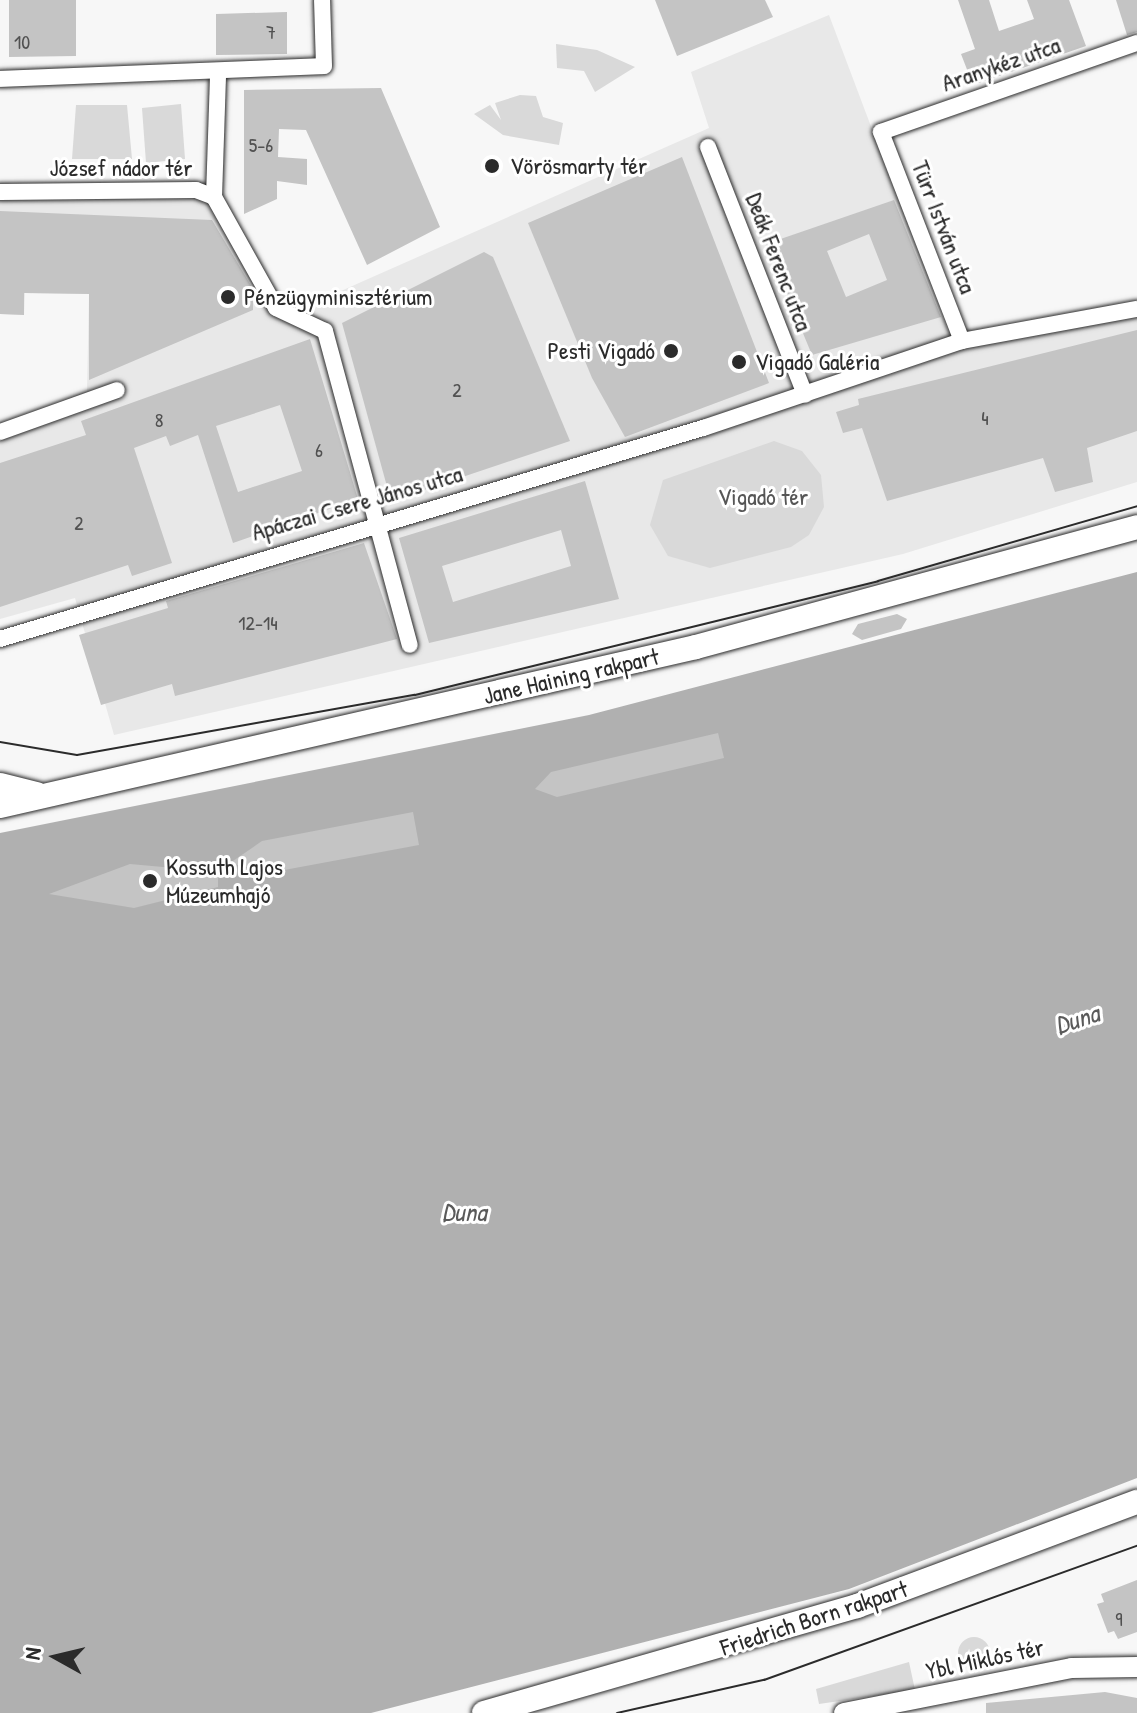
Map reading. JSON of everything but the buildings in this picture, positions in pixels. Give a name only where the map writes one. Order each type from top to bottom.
[{"type":"main road","name":"Jane Haining rakpart","points":[[0,806],[696,647],[1137,527]]},
{"type":"main road","points":[[0,785],[44,796]]},
{"type":"main road","name":"Friedrich Born rakpart","points":[[484,1713],[857,1606],[1137,1502]]},
{"type":"street","points":[[0,79],[218,75],[324,66],[322,0]]},
{"type":"street","name":"Aranykéz utca","points":[[881,132],[1137,43]]},
{"type":"street","name":"József nádor tér","points":[[0,192],[196,190],[214,197],[218,75]]},
{"type":"street","name":"Türr István utca","points":[[881,132],[962,341]]},
{"type":"street","name":"Deák Ferenc utca","points":[[708,147],[805,395]]},
{"type":"street","points":[[214,197],[276,308],[325,331],[410,645]]},
{"type":"street","points":[[805,395],[962,341],[1137,309]]},
{"type":"street","points":[[0,432],[117,390]]},
{"type":"street","name":"Apáczai Csere János utca","points":[[0,639],[378,521],[616,454],[805,395]]},
{"type":"street","name":"Ybl Miklós tér","points":[[844,1713],[1072,1668],[1137,1667]]},
{"type":"shaded area","points":[[829,15],[950,336],[1137,304],[1137,482],[903,554],[114,735],[75,598],[0,619],[0,426],[87,391],[89,294],[25,293],[24,315],[0,314],[0,198],[217,191],[289,314],[709,128],[691,72]]},
{"type":"green space","points":[[556,44],[597,50],[635,67],[595,92],[584,71],[557,68]]},
{"type":"green space","points":[[520,95],[536,96],[543,117],[563,123],[559,145],[503,135],[474,114],[490,105],[501,120],[495,103]]},
{"type":"green space","points":[[181,104],[185,159],[146,163],[142,108]]},
{"type":"green space","points":[[76,105],[127,105],[132,159],[72,159]]},
{"type":"green space","name":"Vigadó tér","points":[[774,441],[802,451],[821,475],[824,507],[809,535],[791,547],[710,568],[668,556],[650,525],[663,480]]},
{"type":"green space","points":[[974,1637],[985,1642],[990,1653],[985,1664],[974,1669],[963,1664],[958,1653],[963,1642]]},
{"type":"green space","points":[[909,1662],[915,1690],[819,1704],[816,1689]]},
{"type":"water","name":"Duna","points":[[1137,572],[1137,1478],[849,1589],[371,1713],[0,1713],[0,833],[589,715]]},
{"type":"tram line","points":[[0,742],[77,755],[415,695],[878,581],[1137,506]]},
{"type":"tram line","points":[[617,1713],[764,1680],[1137,1546]]},
{"type":"place","name":"Vörösmarty tér","points":[[492,166]]},
{"type":"place","name":"Pénzügyminisztérium","points":[[228,297]]},
{"type":"place","name":"Pesti Vigadó","points":[[671,351]]},
{"type":"place","name":"Vigadó Galéria","points":[[739,362]]},
{"type":"place","name":"Kossuth Lajos Múzeumhajó","points":[[150,881]]}]
